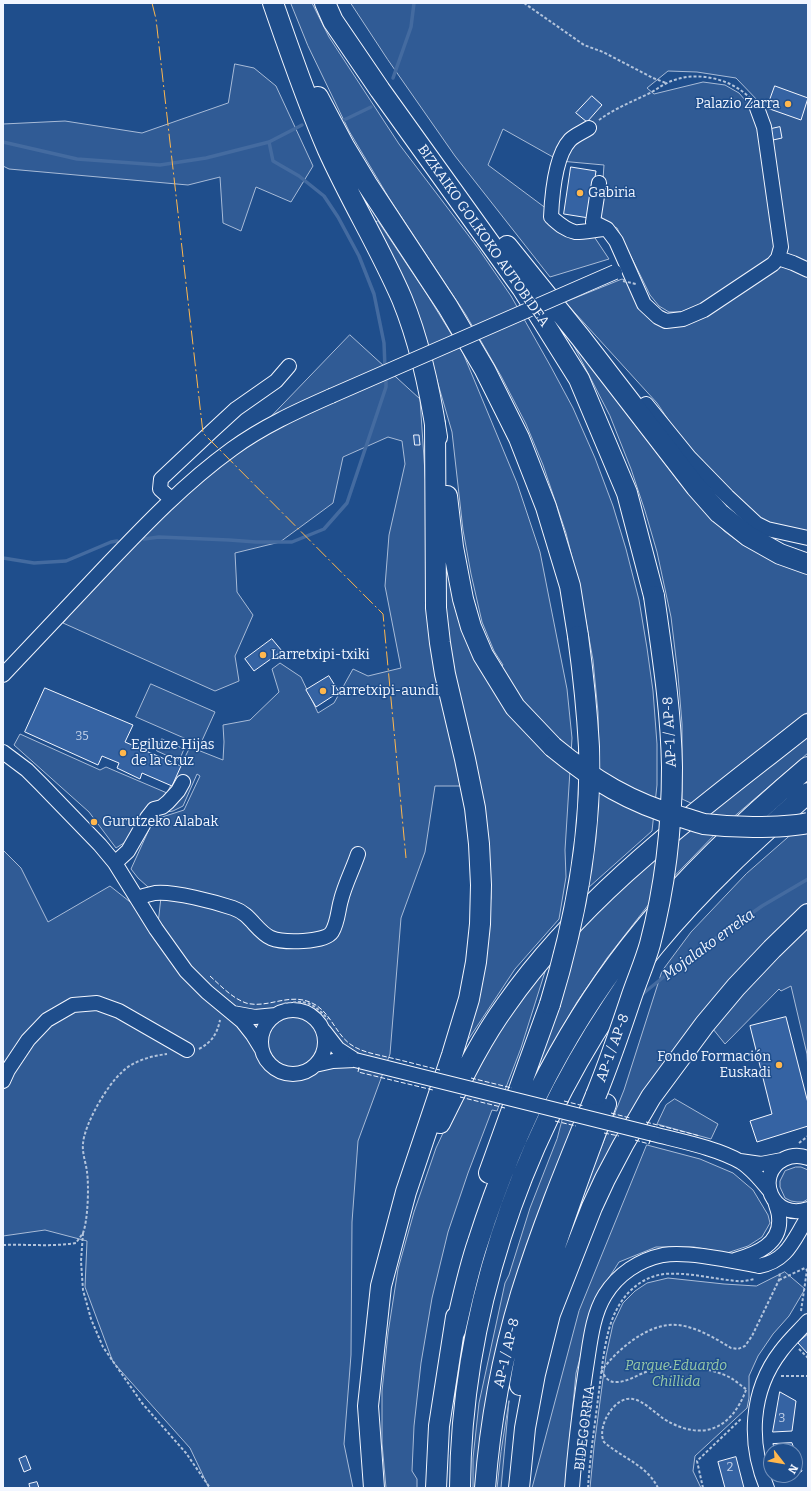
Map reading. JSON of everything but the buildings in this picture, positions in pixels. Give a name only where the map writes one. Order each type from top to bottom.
[{"type":"highway","points":[[273,3],[311,110],[329,151],[385,262],[402,301],[416,340],[427,380],[435,423],[446,488],[453,547],[463,599],[471,627],[483,654],[515,707],[553,747],[577,767],[599,782],[626,797],[660,811],[704,824],[736,827],[772,827],[808,823]]},
{"type":"highway","name":"BIZKAIKO GOLKOKO AUTOBIDEA","points":[[325,3],[333,21],[380,90],[522,288],[579,379],[627,493],[654,596]]},
{"type":"highway","points":[[283,33],[344,146],[367,184],[448,307],[485,370],[519,438],[546,507],[570,586],[578,636],[587,714],[589,782],[586,822],[570,929],[560,972],[550,1004],[507,1120],[481,1198],[462,1264],[454,1331],[439,1426],[436,1488]]},
{"type":"highway","points":[[471,217],[498,235],[581,338],[696,487],[719,513],[748,536],[780,554],[808,564]]},
{"type":"highway","points":[[374,1488],[368,1406],[381,1286],[406,1192],[469,1000],[476,962],[480,924],[481,885],[475,808],[440,643],[436,608],[435,567],[437,500],[435,423]]},
{"type":"highway","name":"AP-1 / AP-8","points":[[485,1488],[492,1425],[510,1333],[521,1295],[553,1201],[602,1097],[638,997],[659,903],[666,859],[672,767],[668,693],[654,596]]},
{"type":"highway","points":[[406,1192],[479,1045],[530,971],[560,936],[591,903],[621,875],[808,724]]},
{"type":"highway","points":[[454,1331],[478,1243],[499,1181],[535,1099],[580,1018],[610,973],[674,893],[740,826],[808,767]]},
{"type":"highway","points":[[460,1488],[463,1420],[478,1323],[487,1285],[502,1233],[518,1188],[553,1106],[570,1074],[601,1023],[655,945],[717,876],[808,793]]},
{"type":"highway","points":[[519,1488],[525,1428],[535,1374],[550,1314],[592,1207],[605,1179],[651,1097],[696,1035],[736,987],[808,914]]},
{"type":"highway","points":[[507,1488],[513,1427],[522,1370],[535,1312],[572,1199],[602,1097]]},
{"type":"street","points":[[599,184],[593,222],[607,229],[616,241],[644,304],[658,317],[666,321],[683,319],[704,310],[764,270],[778,258],[781,247],[764,127],[757,108]]},
{"type":"street","points":[[589,128],[571,139],[557,167],[551,201],[550,217],[562,227],[576,233],[607,229]]},
{"type":"street","points":[[778,258],[808,270]]},
{"type":"street","points":[[3,675],[171,499],[201,472],[262,429],[331,396],[628,266]]},
{"type":"street","points":[[171,499],[160,489],[161,479],[226,418],[276,381],[289,366]]},
{"type":"street","points":[[646,404],[690,457],[727,496],[757,524],[767,530],[808,538]]},
{"type":"street","points":[[3,752],[27,770],[100,845],[115,863],[138,898],[156,930],[182,965],[207,992],[250,1029],[267,1061],[278,1071],[288,1074],[298,1074],[308,1071],[316,1065],[321,1057],[324,1047],[327,1026]]},
{"type":"street","points":[[115,863],[128,851],[141,831],[147,818],[154,809],[162,807],[168,802],[178,792],[182,782]]},
{"type":"street","points":[[138,898],[156,893],[183,895],[234,908],[248,916],[271,938],[290,941],[318,940],[332,933],[339,916],[341,900],[358,854]]},
{"type":"street","points":[[3,1081],[8,1070],[28,1040],[47,1020],[73,1005],[97,1003],[119,1011],[193,1050]]},
{"type":"street","points":[[228,1009],[255,1017],[277,1010],[299,1010],[327,1026]]},
{"type":"street","points":[[261,1048],[262,1031],[277,1010]]},
{"type":"street","points":[[327,1026],[329,1039],[338,1049],[355,1060]]},
{"type":"street","points":[[316,1065],[333,1061],[355,1060],[695,1145],[740,1161],[761,1164],[782,1160],[788,1157],[796,1156],[808,1158]]},
{"type":"street","points":[[731,1261],[752,1255],[762,1250],[771,1242],[776,1234],[779,1218],[772,1196],[770,1176],[772,1170],[782,1160]]},
{"type":"street","points":[[740,1161],[756,1174],[772,1196],[787,1210],[795,1212],[808,1209]]},
{"type":"street","points":[[572,1488],[578,1422],[589,1348],[596,1318],[605,1295],[621,1276],[641,1262],[664,1255],[681,1254],[759,1266],[776,1260],[790,1248],[808,1216]]},
{"type":"street","points":[[767,1488],[756,1454],[754,1433],[755,1416],[766,1376],[804,1317]]},
{"type":"path","points":[[524,3],[584,45],[603,52],[653,78],[666,83]]},
{"type":"path","points":[[589,128],[612,110],[653,91],[666,83],[682,77],[709,77],[733,84],[743,91],[757,108]]},
{"type":"path","points":[[277,1010],[300,1001],[312,1004],[320,1010],[327,1026]]},
{"type":"path","points":[[210,1488],[186,1453],[142,1403],[103,1347],[91,1319],[83,1290],[81,1261],[88,1184],[83,1145],[89,1123],[94,1112],[122,1072],[132,1065],[158,1055],[193,1050],[211,1041],[218,1031],[228,1009]]},
{"type":"path","points":[[3,1246],[29,1244],[57,1246],[76,1243],[83,1233]]},
{"type":"path","points":[[779,1280],[805,1268],[807,1270],[804,1317]]},
{"type":"path","points":[[774,1274],[780,1272],[779,1280]]},
{"type":"path","name":"BIDEGORRIA","points":[[588,1488],[607,1339],[615,1312],[627,1293],[645,1280],[665,1274],[700,1276],[739,1282],[762,1279]]},
{"type":"path","name":"BIDEGORRIA","points":[[602,1370],[612,1356],[623,1347],[643,1334],[666,1326],[676,1325],[691,1327],[731,1348],[738,1349],[745,1346],[752,1336],[779,1280]]},
{"type":"path","points":[[795,1344],[808,1358]]},
{"type":"path","name":"BIDEGORRIA","points":[[602,1370],[604,1377],[613,1382],[618,1382],[662,1368],[675,1367],[705,1369],[731,1378],[746,1389],[743,1399],[725,1422],[714,1429],[701,1431],[680,1427],[671,1423],[633,1398],[624,1399],[613,1408],[608,1414],[601,1430],[601,1437],[604,1442],[638,1465],[658,1488]]},
{"type":"path","points":[[766,1376],[808,1376]]},
{"type":"path","points":[[704,1488],[697,1461],[746,1414],[755,1416]]},
{"type":"shaded area","points":[[291,3],[312,3],[329,37],[399,144],[478,248],[511,296],[573,408],[595,458],[613,506],[639,600],[647,648],[653,691],[657,744],[657,785],[652,831],[588,888],[597,805],[599,759],[598,712],[593,660],[581,594],[566,533],[543,465],[526,424],[501,376],[466,315],[389,198],[349,131],[308,46]]},
{"type":"shaded area","points":[[351,3],[808,3],[808,534],[768,525],[692,455],[657,403],[565,302],[622,279],[633,283],[654,320],[695,319],[781,267],[786,250],[760,103],[736,78],[697,72],[668,71],[647,88],[654,94],[703,82],[725,85],[739,93],[752,108],[760,131],[776,240],[772,261],[711,301],[686,312],[669,312],[659,306],[650,295],[617,228],[600,221],[604,165],[560,161],[503,129],[488,165],[559,218],[591,232],[609,259],[550,277],[455,156],[388,60]]},
{"type":"shaded area","points":[[235,64],[254,68],[276,86],[313,166],[291,202],[256,187],[241,231],[223,223],[220,177],[188,185],[9,169],[3,166],[3,124],[65,121],[142,133],[228,103]]},
{"type":"shaded area","points":[[378,221],[428,296],[463,353],[517,483],[540,552],[567,689],[572,738],[565,850],[566,877],[559,919],[515,969],[464,1046],[491,898],[489,845],[480,789],[449,651],[446,624],[443,556],[447,555],[489,678],[503,665],[494,651],[482,622],[471,574],[463,530],[452,432],[423,332],[375,223]]},
{"type":"shaded area","points":[[350,335],[420,399],[426,488],[456,762],[460,786],[435,786],[425,852],[401,918],[390,1054],[358,1141],[352,1222],[351,1355],[344,1444],[353,1488],[209,1488],[190,1448],[113,1362],[85,1287],[87,1241],[45,1230],[3,1236],[3,850],[21,868],[48,922],[110,886],[158,924],[162,888],[148,887],[131,869],[151,825],[159,818],[184,810],[200,776],[197,774],[183,806],[173,811],[160,813],[127,841],[116,848],[89,812],[14,745],[20,734],[100,770],[106,767],[167,793],[190,747],[223,760],[223,725],[250,720],[279,692],[272,669],[280,663],[301,677],[318,713],[334,703],[353,669],[368,676],[401,668],[385,586],[389,535],[405,464],[402,441],[388,437],[343,457],[333,503],[280,542],[235,553],[237,592],[253,615],[235,656],[239,681],[215,691],[63,623],[136,536],[255,433]]},
{"type":"shaded area","points":[[573,344],[679,482],[702,509],[724,531],[743,545],[808,572],[808,712],[693,804],[682,799],[682,724],[678,675],[671,617],[657,552],[631,469],[610,416]]},
{"type":"shaded area","points":[[151,684],[215,712],[200,745],[136,717]]},
{"type":"shaded area","points":[[808,730],[808,753],[723,826],[656,895],[607,958],[577,1002],[532,1081],[579,923]]},
{"type":"shaded area","points":[[162,739],[184,749],[179,761],[157,751]]},
{"type":"shaded area","points":[[808,820],[808,902],[717,997],[558,1269],[593,1168],[624,1090],[662,971],[691,932],[746,874]]},
{"type":"shaded area","points":[[808,925],[808,1071],[807,1054],[791,986],[781,991],[779,989],[725,1044],[713,1029],[763,971]]},
{"type":"shaded area","points":[[549,959],[521,1048],[497,1111],[492,1110],[468,1173],[448,1232],[432,1298],[421,1363],[414,1426],[412,1471],[417,1479],[417,1488],[386,1488],[382,1443],[382,1391],[388,1333],[398,1269],[414,1212],[436,1148],[464,1088],[483,1054]]},
{"type":"shaded area","points":[[675,1099],[718,1124],[711,1139],[657,1124],[666,1105]]},
{"type":"shaded area","points":[[564,1114],[577,1119],[478,1488],[473,1488],[473,1458],[479,1403],[505,1283],[509,1275],[530,1208],[557,1139]]},
{"type":"shaded area","points":[[647,1145],[700,1159],[733,1173],[753,1190],[768,1215],[770,1223],[762,1237],[748,1246],[727,1253],[694,1247],[656,1247],[619,1262],[596,1298],[576,1373],[565,1488],[532,1488],[579,1311]]},
{"type":"shaded area","points":[[796,1167],[801,1167],[808,1170],[808,1199],[803,1202],[791,1201],[785,1198],[780,1187],[780,1181],[785,1171]]},
{"type":"shaded area","name":"Parque Eduardo Chillida","points":[[785,1272],[805,1289],[789,1316],[773,1334],[758,1356],[749,1376],[749,1398],[747,1408],[695,1456],[693,1471],[701,1488],[590,1488],[606,1356],[613,1324],[623,1303],[635,1291],[647,1283],[668,1278],[756,1286]]},
{"type":"shaded area","points":[[509,1401],[501,1488],[497,1488],[501,1452]]},
{"type":"waterway","points":[[393,78],[411,27],[414,3]]},
{"type":"waterway","points":[[344,120],[371,107]]},
{"type":"waterway","points":[[3,142],[77,159],[160,165],[206,158],[269,142],[302,125]]},
{"type":"waterway","points":[[269,142],[273,161],[299,176],[324,196],[338,217],[359,256],[374,294],[384,343],[385,368]]},
{"type":"waterway","points":[[144,539],[159,537],[256,542],[292,542],[324,529],[347,503],[386,387],[386,376]]},
{"type":"waterway","points":[[3,558],[34,563],[66,561],[111,542],[117,541]]},
{"type":"waterway","name":"Mojalako erreka","points":[[640,996],[681,963],[762,906],[808,879]]},
{"type":"fence","points":[[210,976],[231,995],[246,1003],[262,1004],[295,999],[312,1003],[323,1011],[340,1034],[354,1047],[373,1054],[440,1070]]},
{"type":"fence","points":[[359,1067],[358,1072],[433,1090]]},
{"type":"fence","points":[[471,1078],[512,1088]]},
{"type":"fence","points":[[460,1097],[505,1108]]},
{"type":"fence","points":[[564,1101],[584,1106]]},
{"type":"fence","points":[[611,1113],[630,1118]]},
{"type":"fence","points":[[555,1121],[576,1126]]},
{"type":"fence","points":[[646,1122],[700,1136]]},
{"type":"fence","points":[[604,1133],[619,1136]]},
{"type":"fence","points":[[635,1140],[649,1144],[650,1140]]},
{"type":"power","points":[[152,3],[156,19],[203,433],[383,614],[406,858]]},
{"type":"place","name":"Palazio Zarra","points":[[788,104]]},
{"type":"place","name":"Gabiria","points":[[580,193]]},
{"type":"place","name":"Larretxipi-txiki","points":[[263,655]]},
{"type":"place","name":"Larretxipi-aundi","points":[[323,691]]},
{"type":"place","name":"Egiluze Hijas de la Cruz","points":[[123,753]]},
{"type":"place","name":"Gurutzeko Alabak","points":[[94,822]]},
{"type":"place","name":"Fondo Formación Euskadi","points":[[779,1065]]}]
